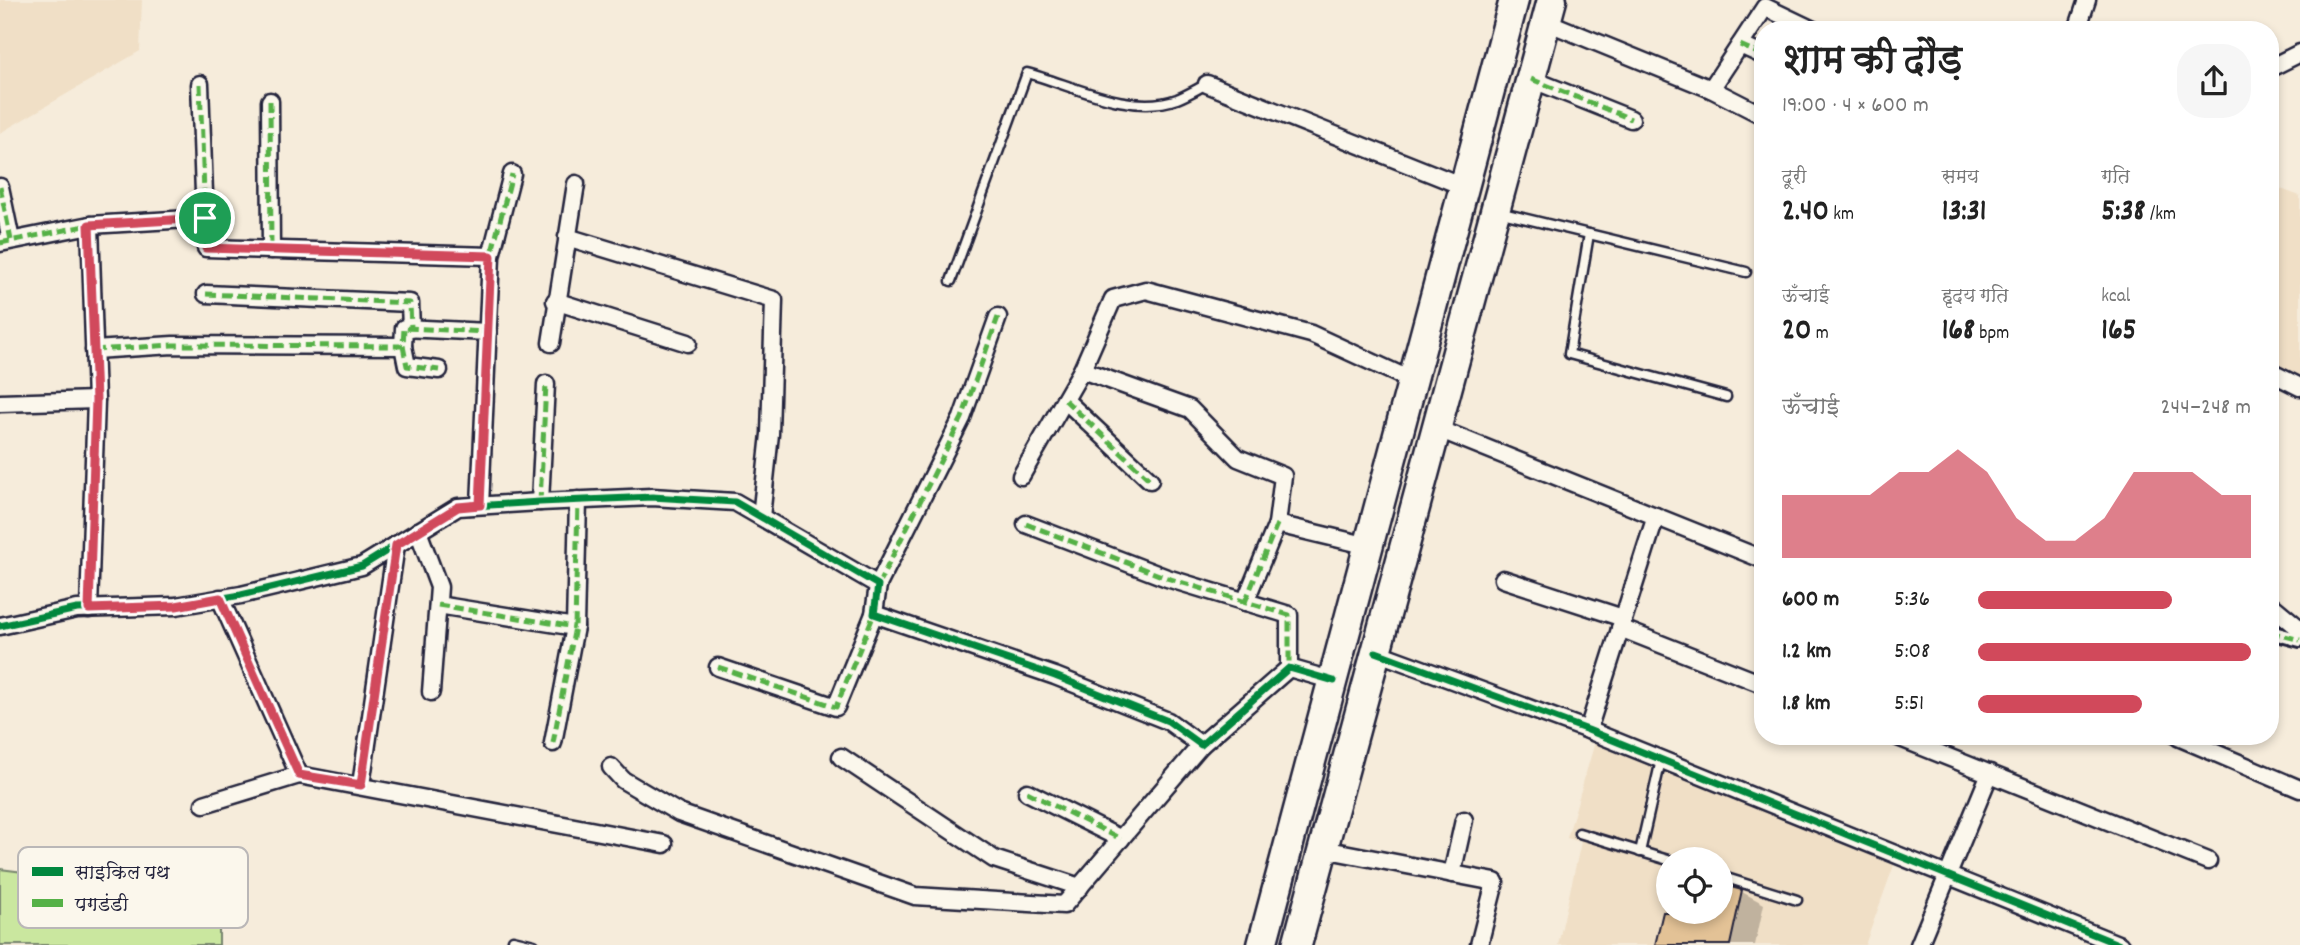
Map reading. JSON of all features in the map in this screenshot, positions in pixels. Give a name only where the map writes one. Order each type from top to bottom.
[{"type":"highway","points":[[1262,945],[1514,0]]},
{"type":"highway","points":[[1297,945],[1550,11]]},
{"type":"street","points":[[2080,21],[2087,0]]},
{"type":"street","points":[[1756,21],[1767,4],[1797,21]]},
{"type":"street","points":[[1550,11],[1754,111]]},
{"type":"street","points":[[1711,89],[1754,24]]},
{"type":"street","points":[[1740,45],[1754,51]]},
{"type":"street","points":[[2279,64],[2300,53]]},
{"type":"street","points":[[1531,79],[1631,119]]},
{"type":"street","points":[[200,84],[206,248],[491,256]]},
{"type":"street","points":[[1207,84],[1465,187]]},
{"type":"street","points":[[270,101],[271,250]]},
{"type":"street","points":[[480,505],[491,256],[512,174]]},
{"type":"street","points":[[551,343],[555,301],[576,184]]},
{"type":"street","points":[[0,187],[6,242],[89,225],[205,218]]},
{"type":"street","points":[[89,225],[96,400],[89,609]]},
{"type":"street","points":[[567,237],[774,300],[771,434],[761,517]]},
{"type":"street","points":[[1021,476],[1082,370],[1114,299],[1146,290],[1311,334],[1412,381]]},
{"type":"street","points":[[206,294],[410,303],[411,328]]},
{"type":"street","points":[[555,301],[688,343]]},
{"type":"street","points":[[718,667],[836,707],[874,614],[878,585],[962,418],[998,317]]},
{"type":"street","points":[[439,370],[407,366],[403,346],[404,328],[488,332]]},
{"type":"street","points":[[94,350],[173,345],[403,346]]},
{"type":"street","points":[[1082,370],[1190,409],[1238,458],[1283,476],[1277,524],[1245,602]]},
{"type":"street","points":[[2279,376],[2300,387]]},
{"type":"street","points":[[540,502],[546,384]]},
{"type":"street","points":[[0,403],[96,400]]},
{"type":"street","points":[[1065,400],[1150,480]]},
{"type":"street","points":[[1436,428],[1754,556]]},
{"type":"street","points":[[0,626],[89,609],[176,606],[220,598],[362,566],[458,507],[578,500],[652,497],[735,502],[878,585]]},
{"type":"street","points":[[553,743],[575,627],[578,500]]},
{"type":"street","points":[[1588,730],[1656,516]]},
{"type":"street","points":[[611,767],[623,780],[680,813],[915,895],[1064,905],[1201,745],[1289,668],[1289,615],[1167,578],[1026,524]]},
{"type":"street","points":[[1277,524],[1369,546]]},
{"type":"street","points":[[418,531],[439,587],[430,692]]},
{"type":"street","points":[[361,785],[396,545]]},
{"type":"street","points":[[1503,579],[1621,623],[1754,681]]},
{"type":"street","points":[[220,598],[299,775]]},
{"type":"street","points":[[438,605],[575,627]]},
{"type":"street","points":[[2279,612],[2300,629]]},
{"type":"street","points":[[874,614],[1055,676],[1156,716],[1168,721],[1201,745]]},
{"type":"street","points":[[2279,634],[2300,640]]},
{"type":"street","points":[[1376,652],[1588,730],[2120,945]]},
{"type":"street","points":[[1289,668],[1334,681]]},
{"type":"street","points":[[1918,745],[2208,860]]},
{"type":"street","points":[[2197,745],[2300,789]]},
{"type":"street","points":[[841,757],[994,859],[1080,887]]},
{"type":"street","points":[[1919,945],[1990,773]]},
{"type":"street","points":[[204,804],[299,775],[664,844]]},
{"type":"street","points":[[1027,792],[1121,839]]},
{"type":"street","points":[[1452,874],[1464,820]]},
{"type":"street","points":[[1323,849],[1494,882],[1479,945]]},
{"type":"lane","points":[[951,281],[1027,74],[1107,97],[1149,104],[1176,100],[1207,84]]},
{"type":"lane","points":[[1495,212],[1746,272]]},
{"type":"lane","points":[[1589,234],[1569,354],[1726,397]]},
{"type":"lane","points":[[1640,852],[1661,760]]},
{"type":"lane","points":[[1579,833],[1656,857]]},
{"type":"lane","points":[[1733,880],[1797,900]]},
{"type":"lane","points":[[513,940],[534,945]]},
{"type":"shaded area","points":[[0,0],[142,0],[140,51],[0,133]]},
{"type":"shaded area","points":[[2279,188],[2300,196],[2300,376],[2279,366]]},
{"type":"shaded area","points":[[1595,742],[1894,865],[1865,945],[1558,945],[1581,842],[1567,838]]},
{"type":"green space","points":[[0,869],[18,871],[18,928],[219,928],[219,945],[0,945]]},
{"type":"building","points":[[1733,888],[1742,890],[1730,945],[1655,945],[1660,924],[1733,924]]},
{"type":"marked path","points":[[1740,45],[1754,51]]},
{"type":"marked path","points":[[1531,79],[1631,119]]},
{"type":"marked path","points":[[200,84],[206,248],[491,256]]},
{"type":"marked path","points":[[270,101],[271,250]]},
{"type":"marked path","points":[[480,505],[491,256],[512,174]]},
{"type":"marked path","points":[[0,187],[11,240]]},
{"type":"marked path","points":[[0,243],[90,225],[205,218]]},
{"type":"marked path","points":[[206,294],[410,303],[411,329]]},
{"type":"marked path","points":[[878,585],[962,418],[998,317]]},
{"type":"marked path","points":[[94,350],[173,345],[403,346],[404,328],[488,332]]},
{"type":"marked path","points":[[403,346],[407,366],[439,370]]},
{"type":"marked path","points":[[540,502],[546,384]]},
{"type":"marked path","points":[[1065,400],[1150,480]]},
{"type":"marked path","points":[[553,743],[575,627],[578,500]]},
{"type":"marked path","points":[[1026,524],[1167,578],[1289,615],[1289,668]]},
{"type":"marked path","points":[[1245,602],[1277,524]]},
{"type":"marked path","points":[[438,605],[575,627]]},
{"type":"marked path","points":[[718,667],[836,707],[874,614]]},
{"type":"marked path","points":[[2279,634],[2300,640]]},
{"type":"marked path","points":[[1027,792],[1121,839]]},
{"type":"cycle path","points":[[0,626],[77,609],[176,606],[241,595],[362,566],[458,507],[652,497],[735,502],[878,585],[874,614],[1055,676],[1168,721],[1201,745],[1289,668],[1334,681]]},
{"type":"cycle path","points":[[1376,652],[1588,730],[2120,945]]},
{"type":"route","points":[[205,218],[206,248],[491,256],[480,505],[458,507],[396,545],[361,785],[299,775],[220,598],[176,606],[89,609],[96,400],[89,225],[205,218]]}]
